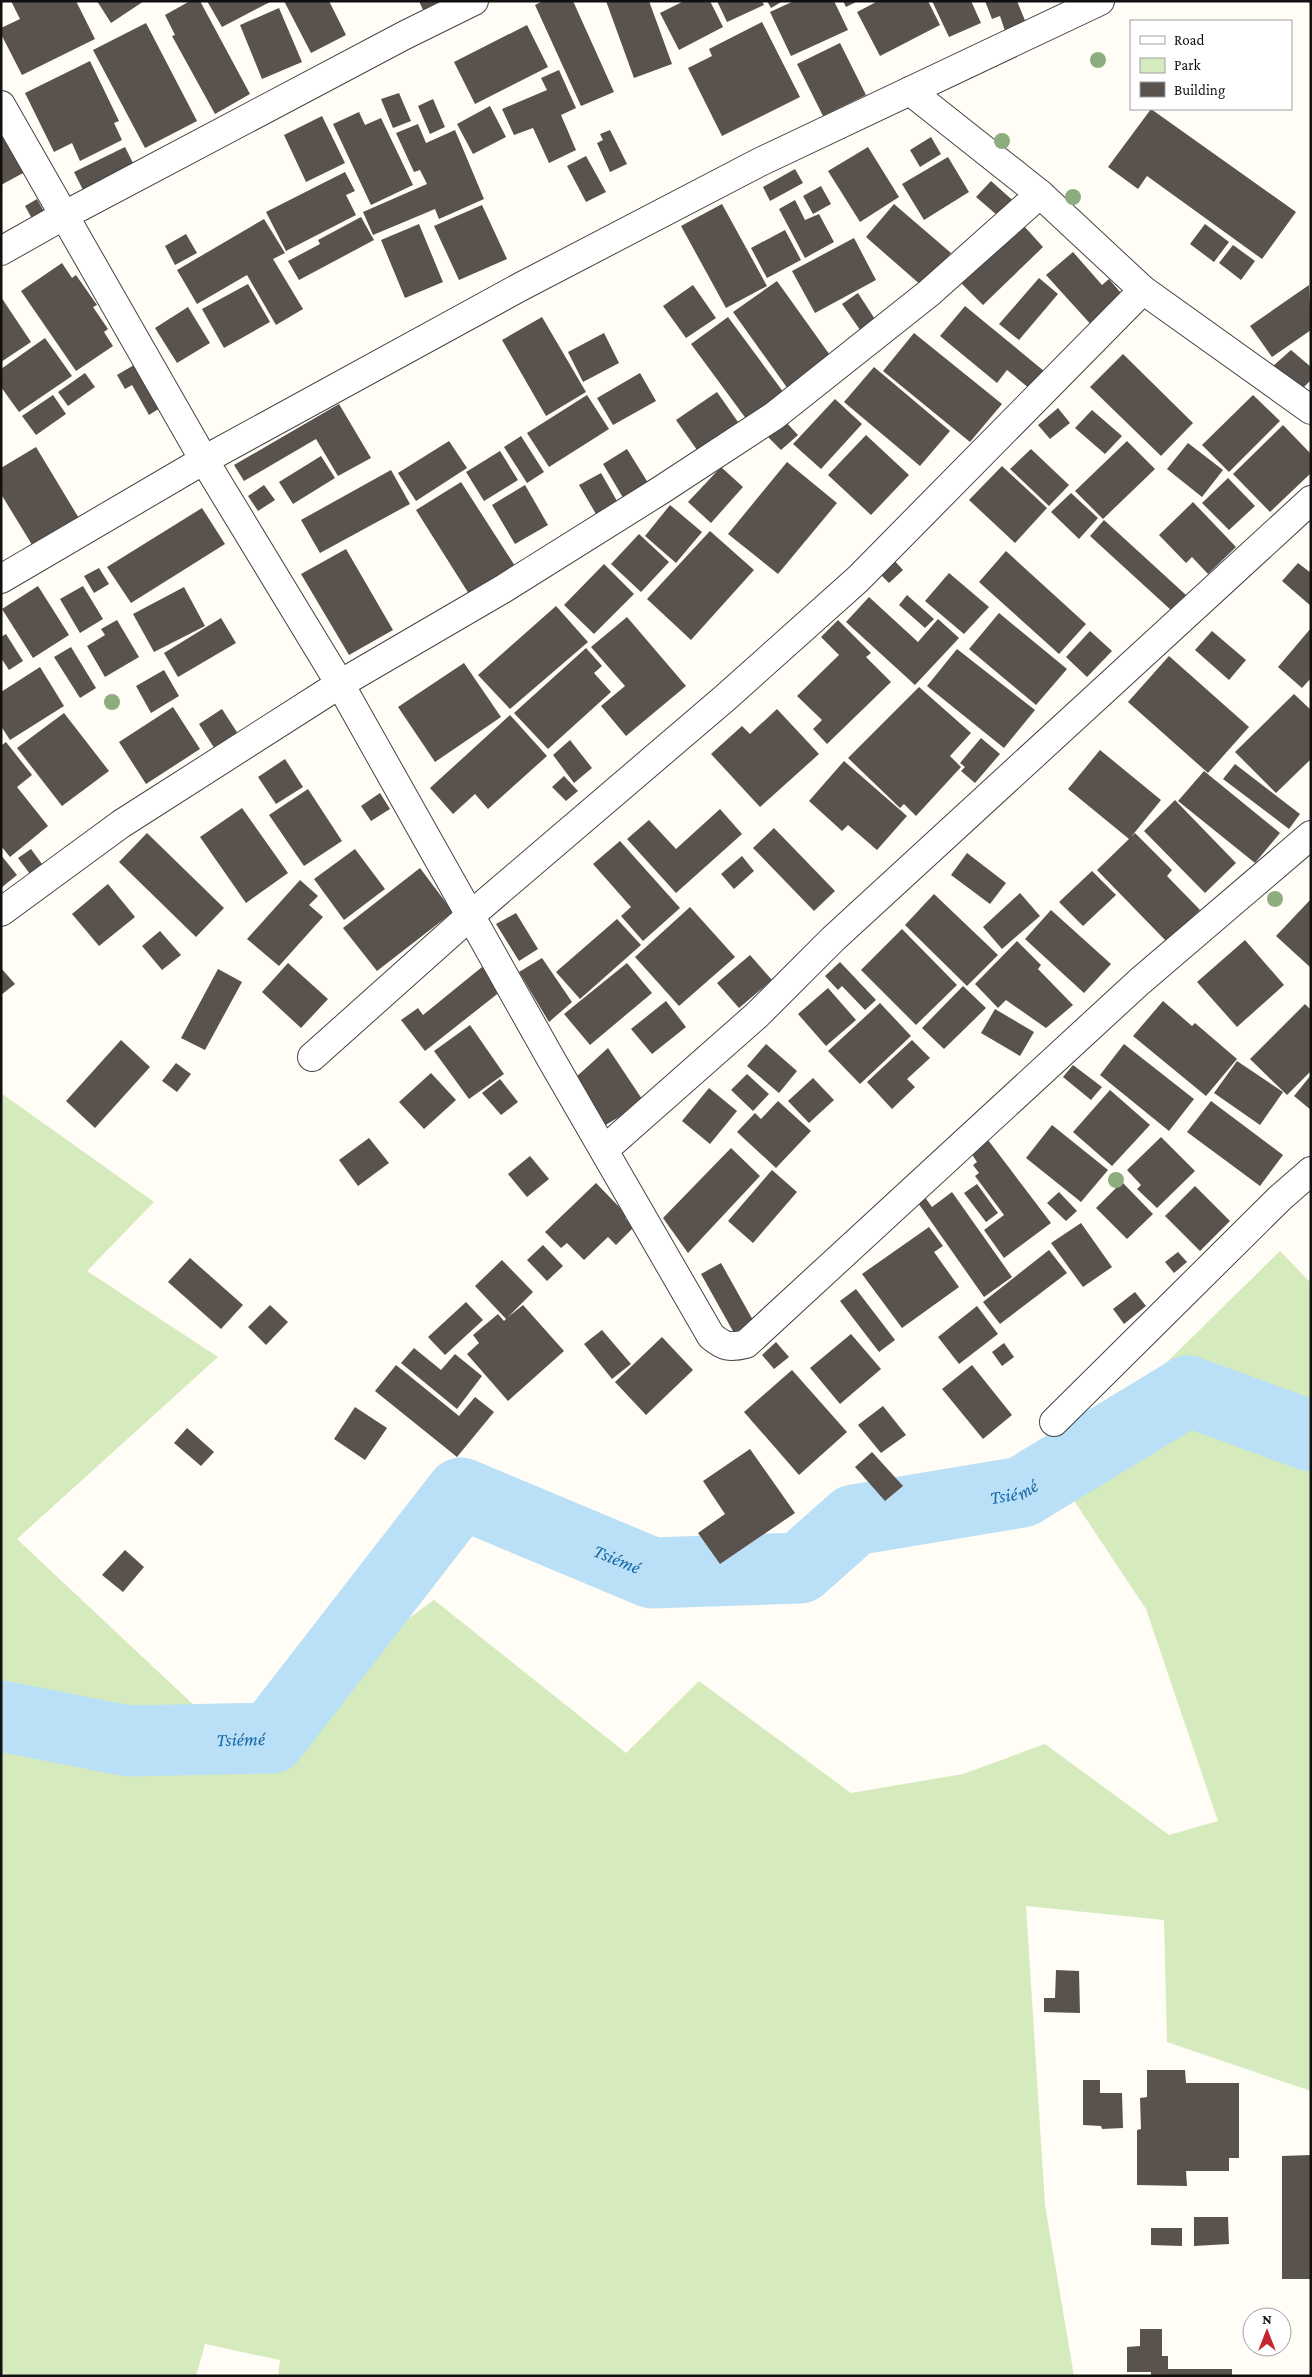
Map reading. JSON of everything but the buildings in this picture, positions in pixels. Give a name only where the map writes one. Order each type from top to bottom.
[{"type":"street","points":[[1,251],[63,216],[405,35],[474,1]]},
{"type":"street","points":[[1,579],[204,460],[522,286],[725,180],[1100,1]]},
{"type":"street","points":[[910,91],[1040,194],[1143,290],[1311,410]]},
{"type":"street","points":[[1,105],[204,460],[340,684],[711,1336],[720,1344],[730,1348],[746,1344],[1139,982],[1311,835]]},
{"type":"street","points":[[1,912],[120,824],[340,684],[503,589],[661,490],[774,416],[929,293],[1040,194]]},
{"type":"street","points":[[312,1057],[470,915],[725,698],[858,579],[1143,290]]},
{"type":"street","points":[[604,1150],[757,1015],[833,939],[1311,500]]},
{"type":"street","points":[[1054,1422],[1280,1198],[1311,1171]]},
{"type":"green space","points":[[1,1093],[154,1202],[87,1271],[218,1357],[17,1539],[232,1741],[332,1674],[434,1600],[626,1753],[699,1681],[851,1793],[963,1774],[1045,1744],[1169,1835],[1218,1821],[1146,1609],[1055,1472],[1280,1251],[1311,1283],[1311,2091],[1167,2042],[1164,1920],[1026,1906],[1045,2205],[1074,2376],[278,2376],[280,2360],[205,2344],[196,2376],[12,2376],[1,2373]]},
{"type":"waterway","name":"Tsiémé","points":[[1,1716],[128,1741],[271,1738],[461,1493],[652,1573],[800,1568],[854,1520],[1022,1492],[1188,1391],[1311,1436]]}]
